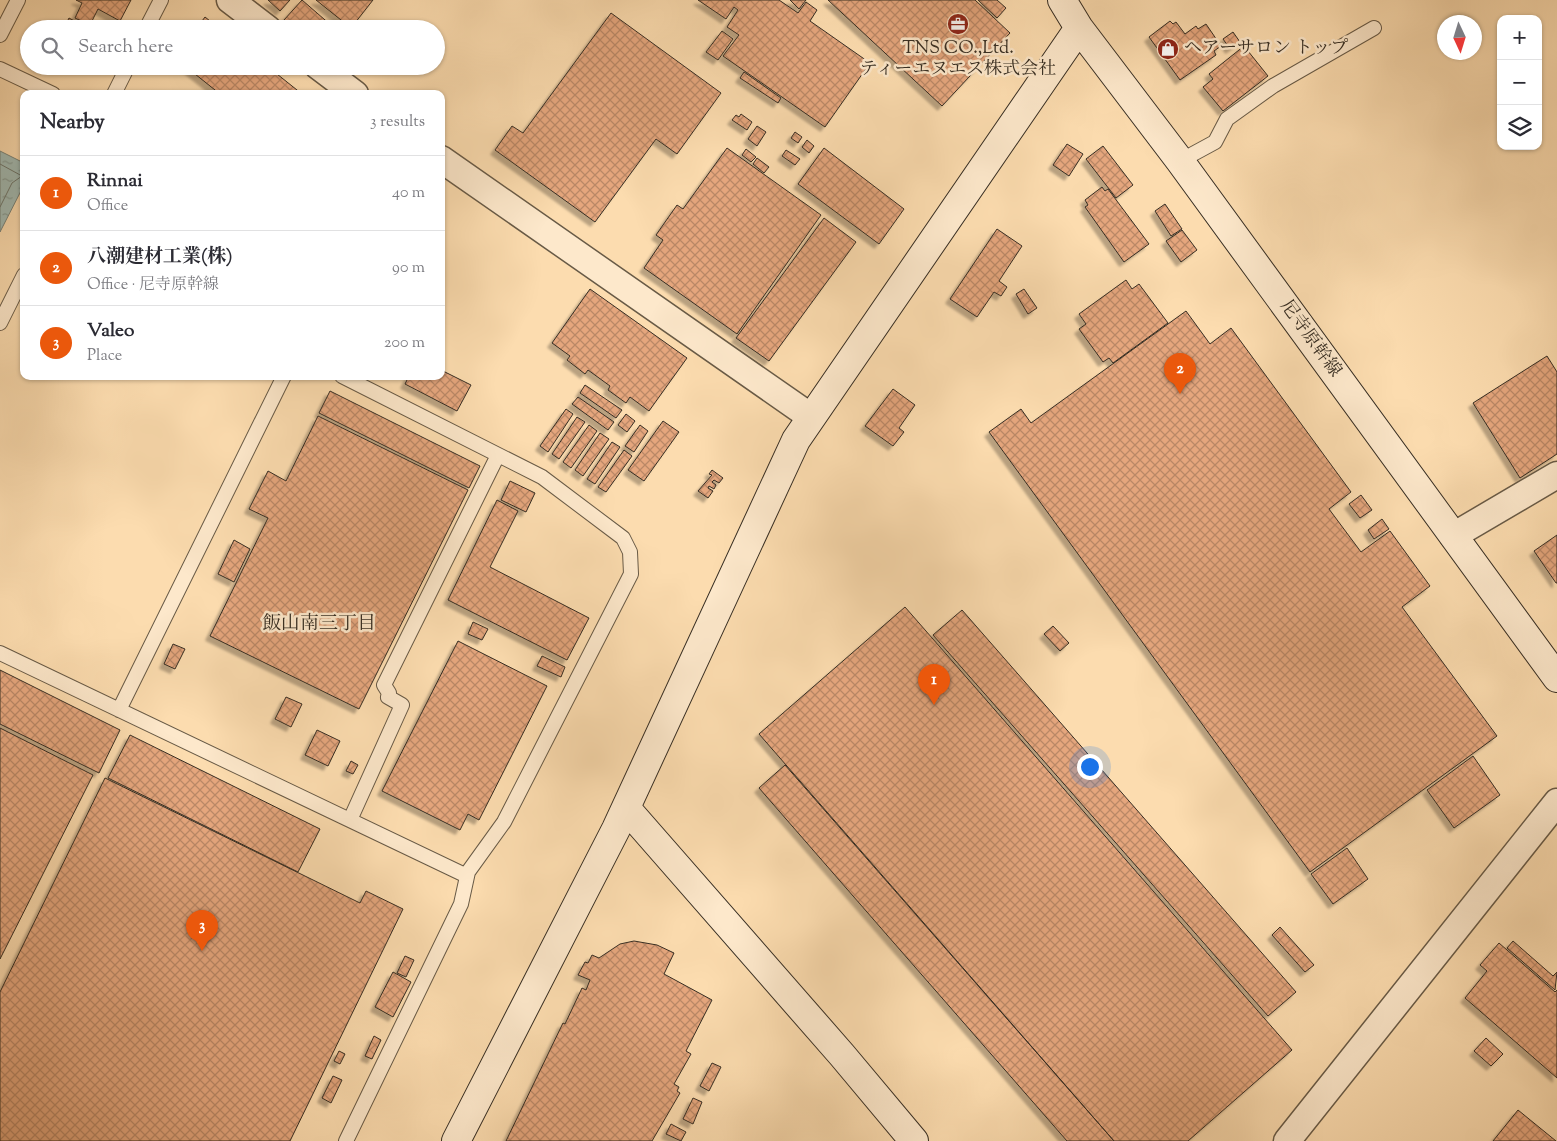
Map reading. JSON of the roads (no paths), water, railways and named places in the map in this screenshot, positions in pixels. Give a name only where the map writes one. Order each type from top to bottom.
[{"type":"street","points":[[230,0],[256,20]]},
{"type":"street","name":"尼寺原幹線","points":[[1063,1],[1079,28],[1180,161],[1557,678]]},
{"type":"street","points":[[456,1141],[626,808],[796,440],[1079,28]]},
{"type":"street","points":[[330,75],[349,90]]},
{"type":"street","points":[[445,162],[811,417]]},
{"type":"street","points":[[1453,536],[1557,475]]},
{"type":"street","points":[[1288,1141],[1557,802]]},
{"type":"street","points":[[626,808],[842,1055],[914,1141]]},
{"type":"lane","points":[[0,35],[18,0]]},
{"type":"lane","points":[[151,20],[161,0]]},
{"type":"lane","points":[[1180,161],[1215,142],[1227,119],[1273,86],[1374,28]]},
{"type":"lane","points":[[0,69],[45,90]]},
{"type":"lane","points":[[116,90],[124,75]]},
{"type":"lane","points":[[0,323],[20,283]]},
{"type":"lane","points":[[119,710],[282,380]]},
{"type":"lane","points":[[346,1141],[461,904],[467,876],[504,822],[631,574],[630,552],[623,538],[542,477],[350,380]]},
{"type":"lane","points":[[350,820],[402,705],[388,697],[389,693],[384,685],[498,455]]},
{"type":"lane","points":[[0,653],[467,876]]},
{"type":"water","points":[[0,151],[20,161],[20,193],[0,232]]},
{"type":"place","name":"TNS CO.,Ltd. ティーエヌエス株式会社","points":[[958,24]]},
{"type":"place","name":"ヘアーサロン トップ","points":[[1168,49]]},
{"type":"place","name":"八潮建材工業(株)","points":[[1180,394]]},
{"type":"place","name":"Rinnai","points":[[934,705]]},
{"type":"place","name":"Valeo","points":[[202,951]]},
{"type":"district","name":"飯山南三丁目","points":[[319,624]]}]
